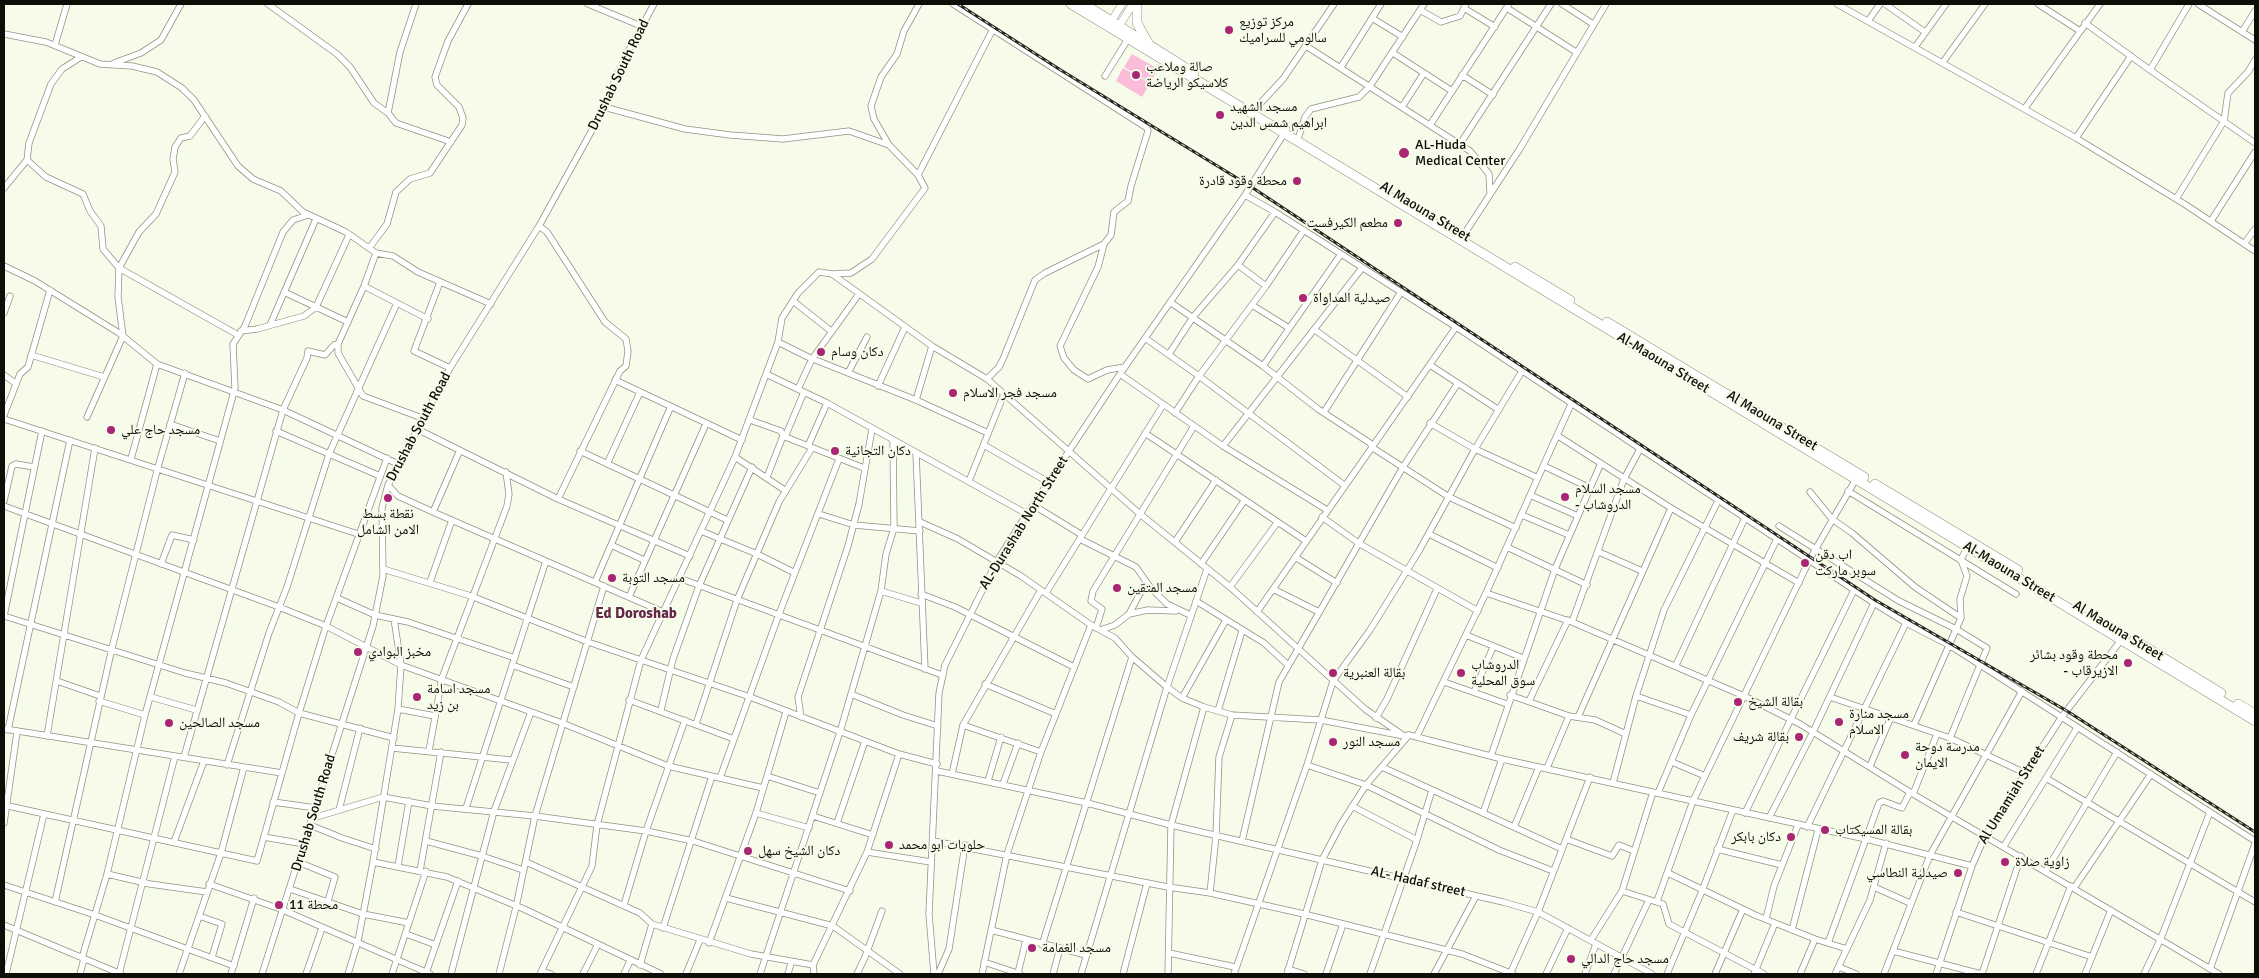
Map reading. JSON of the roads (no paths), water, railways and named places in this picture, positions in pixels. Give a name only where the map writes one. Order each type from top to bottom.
[{"type":"highway","name":"Al-Maouna Street","points":[[1071,4],[1114,26],[1128,39],[1286,131],[1967,547],[2123,637],[2255,721]]},
{"type":"highway","name":"Al Maouna Street","points":[[1084,4],[1114,26],[1149,45],[1286,131],[1299,136],[2123,637],[2255,714]]},
{"type":"highway","points":[[1137,4],[1137,23],[1149,45]]},
{"type":"main road","points":[[1114,26],[1122,4]]},
{"type":"main road","points":[[1114,26],[1133,4]]},
{"type":"street","points":[[55,45],[67,4]]},
{"type":"street","points":[[109,64],[141,53],[161,40],[182,4]]},
{"type":"street","points":[[268,4],[337,54],[350,67],[374,104],[388,112],[396,123],[451,142]]},
{"type":"street","points":[[388,112],[400,52],[416,4]]},
{"type":"street","points":[[370,247],[387,224],[396,192],[410,179],[430,173],[462,125],[462,113],[437,84],[435,76],[448,41],[468,4]]},
{"type":"street","points":[[588,4],[641,26]]},
{"type":"street","name":"Drushab South Road","points":[[262,974],[316,808],[375,614],[383,569],[382,508],[388,485],[450,368],[539,226],[604,107],[641,26],[654,4]]},
{"type":"street","points":[[551,974],[541,972],[592,866],[597,825],[641,660],[735,457],[778,342],[779,326],[798,293],[816,274],[824,272],[832,274],[852,273],[872,258],[925,188],[918,175],[889,145],[874,119],[871,103],[881,77],[897,54],[904,31],[919,4]]},
{"type":"street","points":[[954,4],[1147,128],[1128,201],[1114,212],[1113,230],[1104,244],[1098,266],[1060,346],[1064,358],[1074,370],[1088,379],[1107,370],[1125,367]]},
{"type":"street","points":[[1255,110],[1283,79],[1334,4]]},
{"type":"street","points":[[1341,67],[1381,4]]},
{"type":"street","points":[[1299,136],[1305,117],[1311,109],[1359,97],[1370,86],[1424,4]]},
{"type":"street","points":[[1460,144],[1551,4]]},
{"type":"street","points":[[1562,4],[1593,24]]},
{"type":"street","points":[[1463,236],[1519,150],[1606,4]]},
{"type":"street","points":[[1837,4],[2076,138],[2211,221],[2255,251]]},
{"type":"street","points":[[1868,21],[1880,4]]},
{"type":"street","points":[[1885,4],[1925,32]]},
{"type":"street","points":[[1915,47],[1946,4]]},
{"type":"street","points":[[1943,62],[1985,4]]},
{"type":"street","points":[[2038,4],[2080,31]]},
{"type":"street","points":[[2025,108],[2100,4]]},
{"type":"street","points":[[2150,70],[2189,4]]},
{"type":"street","points":[[2198,4],[2255,40]]},
{"type":"street","points":[[1420,10],[1440,22],[1460,16],[1465,6],[1495,27]]},
{"type":"street","points":[[1430,125],[1508,6],[1536,27],[1576,52]]},
{"type":"street","points":[[2242,32],[2255,11]]},
{"type":"street","points":[[1372,18],[1403,37]]},
{"type":"street","points":[[2085,23],[2255,143]]},
{"type":"street","points":[[918,175],[993,29]]},
{"type":"street","points":[[4,34],[31,38],[55,45],[100,64],[132,66],[157,72],[182,88],[206,116],[244,172],[281,191],[308,215],[349,235],[370,247],[376,253],[393,256],[418,272],[491,304]]},
{"type":"street","points":[[1105,76],[1128,39]]},
{"type":"street","points":[[1306,46],[1460,144],[1488,171],[1491,181],[1490,192]]},
{"type":"street","points":[[1393,53],[1452,91]]},
{"type":"street","points":[[2076,138],[2131,56]]},
{"type":"street","points":[[4,188],[27,160],[29,142],[51,84],[62,69],[81,57]]},
{"type":"street","points":[[2176,199],[2224,121],[2228,93],[2248,72],[2255,60]]},
{"type":"street","points":[[1402,107],[1424,73]]},
{"type":"street","points":[[1462,75],[1493,94]]},
{"type":"street","points":[[604,107],[685,129],[730,135],[783,139],[849,131],[889,145]]},
{"type":"street","points":[[87,417],[123,336],[118,297],[119,268],[139,232],[156,214],[175,172],[173,159],[175,147],[181,138],[190,136],[206,116]]},
{"type":"street","name":"AL-Durashab North Street","points":[[934,974],[929,914],[942,675],[969,614],[997,560],[1120,374],[1286,131]]},
{"type":"street","points":[[2211,221],[2255,152]]},
{"type":"street","points":[[27,160],[46,177],[83,194],[90,212],[101,226],[103,249],[119,268],[240,333],[304,316],[316,307],[349,235]]},
{"type":"street","points":[[1244,195],[1276,212],[1572,402],[1718,501],[1874,603],[1906,623],[1981,664],[2255,843],[2208,968],[2202,974]]},
{"type":"street","points":[[1169,354],[1193,317],[1238,264],[1276,212]]},
{"type":"street","points":[[80,974],[118,830],[136,749],[234,392],[232,347],[240,333],[283,232],[293,220],[308,215]]},
{"type":"street","points":[[270,325],[316,219]]},
{"type":"street","points":[[539,226],[547,232],[605,322],[626,338],[628,360],[580,451],[558,499]]},
{"type":"street","points":[[2244,244],[2255,229]]},
{"type":"street","points":[[1174,413],[1304,230]]},
{"type":"street","points":[[987,378],[1003,359],[1035,280],[1045,272],[1104,244]]},
{"type":"street","points":[[376,253],[364,286],[338,344],[338,353],[364,396],[422,418]]},
{"type":"street","points":[[1263,366],[1341,254]]},
{"type":"street","points":[[1238,264],[1266,286]]},
{"type":"street","points":[[4,266],[50,290],[123,336],[139,352],[157,364],[283,410],[398,464]]},
{"type":"street","points":[[1223,446],[1362,268]]},
{"type":"street","points":[[832,274],[932,346],[987,378],[1070,450],[1111,489],[1230,588],[1376,718],[1407,735]]},
{"type":"street","points":[[440,282],[428,319],[414,351],[450,368]]},
{"type":"street","points":[[364,286],[428,319]]},
{"type":"street","points":[[4,415],[15,383],[20,374],[28,367],[50,290]]},
{"type":"street","points":[[284,292],[348,322]]},
{"type":"street","points":[[1324,412],[1401,292]]},
{"type":"street","points":[[767,477],[812,359],[859,294]]},
{"type":"street","points":[[4,313],[10,296]]},
{"type":"street","points":[[793,302],[831,331]]},
{"type":"street","points":[[1170,302],[1263,366],[1324,412],[1370,443],[1373,448],[1449,496],[1516,528]]},
{"type":"street","points":[[227,765],[329,454],[397,303]]},
{"type":"street","points":[[1252,305],[1289,328]]},
{"type":"street","points":[[878,386],[905,327]]},
{"type":"street","points":[[1257,612],[1456,327]]},
{"type":"street","points":[[1315,330],[1408,397]]},
{"type":"street","points":[[848,373],[867,337]]},
{"type":"street","points":[[1145,338],[1199,376],[1344,486]]},
{"type":"street","points":[[778,342],[812,359],[916,400],[988,433]]},
{"type":"street","points":[[184,757],[283,410],[307,358],[308,350],[325,355],[334,345],[338,344]]},
{"type":"street","points":[[916,400],[932,346]]},
{"type":"street","points":[[31,355],[104,377]]},
{"type":"street","points":[[131,459],[157,364]]},
{"type":"street","points":[[1430,365],[1499,410]]},
{"type":"street","points":[[1234,974],[1307,765],[1333,681],[1370,630],[1407,571],[1475,449],[1522,371]]},
{"type":"street","points":[[54,902],[135,555],[185,373]]},
{"type":"street","points":[[766,374],[826,403],[1027,514]]},
{"type":"street","points":[[1120,374],[1223,446],[1327,510]]},
{"type":"street","points":[[4,375],[15,383]]},
{"type":"street","points":[[616,380],[742,440]]},
{"type":"street","points":[[1242,842],[1276,691],[1297,649],[1360,544],[1403,467],[1430,423],[1458,383]]},
{"type":"street","points":[[607,464],[640,392]]},
{"type":"street","points":[[969,481],[1004,394]]},
{"type":"street","points":[[1417,736],[1498,568],[1572,402]]},
{"type":"street","points":[[696,724],[737,600],[786,491],[810,447],[826,403]]},
{"type":"street","points":[[952,774],[963,725],[985,684],[1013,638],[1081,537],[1163,405]]},
{"type":"street","points":[[595,582],[671,406]]},
{"type":"street","points":[[4,419],[158,467],[257,502],[358,534]]},
{"type":"street","points":[[750,420],[781,431],[784,436],[864,468]]},
{"type":"street","points":[[1430,423],[1475,449],[1538,478]]},
{"type":"street","points":[[170,424],[220,441]]},
{"type":"street","points":[[629,597],[673,494],[706,424]]},
{"type":"street","points":[[982,974],[1007,854],[1028,789],[1074,667],[1096,628],[1102,609],[1091,601],[1091,597],[1114,555],[1194,426]]},
{"type":"street","points":[[417,429],[558,499],[690,556]]},
{"type":"street","points":[[800,718],[798,697],[854,525],[872,429]]},
{"type":"street","points":[[42,431],[4,616],[251,691],[298,712],[394,738]]},
{"type":"street","points":[[276,431],[380,476]]},
{"type":"street","points":[[1145,432],[1244,501],[1306,541]]},
{"type":"street","points":[[1558,436],[1671,508],[1799,583]]},
{"type":"street","points":[[70,440],[31,624],[6,729],[282,773]]},
{"type":"street","points":[[760,974],[782,914],[793,873],[840,732],[881,591],[886,554],[894,528],[892,440]]},
{"type":"street","points":[[984,445],[1048,482]]},
{"type":"street","points":[[1529,701],[1587,585],[1624,479],[1641,447]]},
{"type":"street","points":[[47,736],[95,448]]},
{"type":"street","points":[[433,512],[460,450]]},
{"type":"street","points":[[580,451],[728,520]]},
{"type":"street","points":[[916,453],[925,669]]},
{"type":"street","points":[[735,457],[786,491]]},
{"type":"street","points":[[5,805],[257,861],[298,712],[358,534],[387,458]]},
{"type":"street","points":[[720,778],[779,614],[839,459]]},
{"type":"street","points":[[1491,756],[1539,611],[1569,535],[1602,463]]},
{"type":"street","points":[[4,501],[12,466],[16,464],[34,467]]},
{"type":"street","points":[[1544,466],[1590,488]]},
{"type":"street","points":[[661,710],[669,670],[699,586],[752,468]]},
{"type":"street","points":[[429,751],[442,678],[471,596],[507,506],[509,494],[506,472]]},
{"type":"street","points":[[1657,901],[1693,801],[1810,560],[1856,479]]},
{"type":"street","points":[[1174,542],[1216,480]]},
{"type":"street","points":[[388,485],[398,496],[662,612]]},
{"type":"street","points":[[1810,492],[1832,519],[1852,533],[1915,587],[1962,618]]},
{"type":"street","points":[[1848,492],[2016,594]]},
{"type":"street","points":[[1530,495],[1578,516]]},
{"type":"street","points":[[1201,564],[1244,501]]},
{"type":"street","points":[[1614,783],[1636,696],[1664,610],[1706,529],[1718,501]]},
{"type":"street","points":[[1033,505],[1081,537],[1136,567],[1158,596],[1179,612]]},
{"type":"street","points":[[4,506],[279,607],[326,626],[400,665],[442,678],[562,723],[668,766],[763,788]]},
{"type":"street","points":[[1578,717],[1614,640],[1642,571],[1671,508]]},
{"type":"street","points":[[819,514],[854,525],[920,531]]},
{"type":"street","points":[[1522,515],[1569,535]]},
{"type":"street","points":[[1322,517],[1360,544],[1478,611]]},
{"type":"street","points":[[1676,665],[1745,518]]},
{"type":"street","points":[[430,582],[452,520]]},
{"type":"street","points":[[920,522],[958,539],[997,560],[1096,628],[1115,638],[1132,658],[1182,698],[1204,707],[1232,715],[1269,719],[1322,720],[1417,736],[1502,759],[1818,830],[1886,843],[1972,866]]},
{"type":"street","points":[[1230,588],[1277,523]]},
{"type":"street","points":[[1779,526],[1899,601],[1956,629],[1987,648],[1950,738]]},
{"type":"street","points":[[701,531],[795,572]]},
{"type":"street","points":[[1429,534],[1498,568]]},
{"type":"street","points":[[161,564],[172,535],[194,540]]},
{"type":"street","points":[[1585,974],[1593,942],[1622,891],[1634,851],[1656,793],[1672,762],[1691,715],[1777,539]]},
{"type":"street","points":[[612,545],[644,560]]},
{"type":"street","points":[[1507,547],[1587,585]]},
{"type":"street","points":[[1914,725],[1962,618],[1960,599],[1967,576],[1961,560],[1967,547]]},
{"type":"street","points":[[1599,552],[1642,571]]},
{"type":"street","points":[[1295,558],[1337,583]]},
{"type":"street","points":[[466,808],[546,561]]},
{"type":"street","name":"AL- Hadaf street","points":[[383,569],[430,582],[528,616],[588,642],[750,697],[800,718],[952,774],[1028,789],[1216,836],[1538,912],[1652,974]]},
{"type":"street","points":[[1081,974],[1167,687],[1207,569]]},
{"type":"street","points":[[679,578],[942,675]]},
{"type":"street","points":[[1096,628],[1115,625],[1129,614],[1146,582]]},
{"type":"street","points":[[499,974],[535,816],[604,586]]},
{"type":"street","points":[[1376,718],[1387,699],[1437,589]]},
{"type":"street","points":[[1273,590],[1319,612]]},
{"type":"street","points":[[1745,813],[1854,590]]},
{"type":"street","points":[[881,591],[922,603]]},
{"type":"street","points":[[1486,593],[1570,621],[1676,665],[1791,719],[1951,817],[2004,846],[2219,974]]},
{"type":"street","points":[[921,594],[969,614],[1013,638],[1074,667]]},
{"type":"street","points":[[337,598],[375,614],[457,638],[514,658]]},
{"type":"street","points":[[1196,601],[1264,643],[1288,666]]},
{"type":"street","points":[[1769,818],[1813,732],[1874,603]]},
{"type":"street","points":[[1129,614],[1148,610],[1179,612],[1190,615]]},
{"type":"street","points":[[348,974],[358,941],[374,862],[398,709],[400,665],[394,619]]},
{"type":"street","points":[[1182,698],[1226,620]]},
{"type":"street","points":[[1808,827],[1906,623]]},
{"type":"street","points":[[1218,711],[1242,631]]},
{"type":"street","points":[[1466,635],[1523,658]]},
{"type":"street","name":"Al Umamiah Street","points":[[1936,974],[1972,866],[1986,836],[2062,718],[2123,637]]},
{"type":"street","points":[[1474,692],[1493,647]]},
{"type":"street","points":[[1042,945],[1132,658]]},
{"type":"street","points":[[512,665],[574,687]]},
{"type":"street","points":[[57,681],[145,715]]},
{"type":"street","points":[[1444,682],[1507,704]]},
{"type":"street","points":[[985,684],[1056,714]]},
{"type":"street","points":[[1884,974],[1930,855],[2022,692]]},
{"type":"street","points":[[851,694],[895,712],[938,726]]},
{"type":"street","points":[[1510,695],[1569,716],[1599,722],[1626,734]]},
{"type":"street","points":[[1636,696],[1691,715]]},
{"type":"street","points":[[150,697],[196,710]]},
{"type":"street","points":[[1830,697],[1950,738],[2025,773]]},
{"type":"street","points":[[629,700],[661,710],[734,739]]},
{"type":"street","points":[[1168,974],[1168,887],[1171,825],[1204,707]]},
{"type":"street","points":[[398,709],[435,716]]},
{"type":"street","points":[[451,974],[494,811],[511,760],[531,712]]},
{"type":"street","points":[[709,942],[756,812],[786,712]]},
{"type":"street","points":[[1210,893],[1216,836],[1219,757],[1232,715]]},
{"type":"street","points":[[1547,768],[1569,716]]},
{"type":"street","points":[[1870,766],[1891,717]]},
{"type":"street","points":[[624,905],[646,831],[686,720]]},
{"type":"street","points":[[963,725],[1042,752]]},
{"type":"street","points":[[339,810],[360,728]]},
{"type":"street","points":[[2004,846],[2078,728]]},
{"type":"street","points":[[4,824],[5,805],[18,732]]},
{"type":"street","points":[[1828,943],[1879,803],[1883,801],[1902,808],[1912,793],[1937,734]]},
{"type":"street","points":[[1304,974],[1288,972],[1304,914],[1322,860],[1366,785],[1407,735]]},
{"type":"street","points":[[988,782],[1001,737]]},
{"type":"street","points":[[837,823],[865,741]]},
{"type":"street","points":[[1004,784],[1018,743]]},
{"type":"street","points":[[392,748],[511,760]]},
{"type":"street","points":[[392,974],[406,934],[423,871],[426,841],[441,752]]},
{"type":"street","points":[[2046,871],[2117,752]]},
{"type":"street","points":[[814,974],[813,965],[867,852],[899,754]]},
{"type":"street","points":[[4,925],[120,974],[153,837],[175,756]]},
{"type":"street","points":[[1483,813],[1502,759]]},
{"type":"street","points":[[174,842],[204,761]]},
{"type":"street","points":[[1672,762],[1706,776]]},
{"type":"street","points":[[1307,765],[1366,785],[1499,850],[1553,871]]},
{"type":"street","points":[[179,974],[221,853],[244,767]]},
{"type":"street","points":[[1382,767],[1562,849]]},
{"type":"street","points":[[1514,827],[1539,767]]},
{"type":"street","points":[[2036,974],[2072,887],[2150,774]]},
{"type":"street","points":[[663,928],[712,776]]},
{"type":"street","points":[[767,776],[820,792]]},
{"type":"street","points":[[933,840],[1147,883],[1210,893],[1304,914],[1446,950],[1483,961],[1511,974],[1538,912],[1590,778]]},
{"type":"street","points":[[2046,778],[2255,902]]},
{"type":"street","points":[[1370,974],[1417,840],[1432,790]]},
{"type":"street","points":[[312,818],[383,797],[432,806],[494,811],[646,831],[692,842],[850,891]]},
{"type":"street","points":[[398,866],[409,801]]},
{"type":"street","points":[[273,802],[316,808]]},
{"type":"street","points":[[1352,806],[1417,840]]},
{"type":"street","points":[[1667,974],[1733,810]]},
{"type":"street","points":[[756,812],[809,828]]},
{"type":"street","points":[[2144,974],[2161,938],[2210,812]]},
{"type":"street","points":[[6,974],[18,931],[25,892],[44,814]]},
{"type":"street","points":[[813,816],[873,835]]},
{"type":"street","points":[[310,825],[348,841],[376,848]]},
{"type":"street","points":[[1766,919],[1782,865],[1798,825]]},
{"type":"street","points":[[1792,930],[1818,830]]},
{"type":"street","points":[[264,836],[304,844]]},
{"type":"street","points":[[1566,839],[1612,856],[1620,846],[1634,851]]},
{"type":"street","points":[[426,841],[482,856],[523,870]]},
{"type":"street","points":[[1835,974],[1874,887],[1886,843]]},
{"type":"street","points":[[938,974],[949,949],[964,845]]},
{"type":"street","points":[[1717,849],[1782,865]]},
{"type":"street","points":[[867,852],[931,862]]},
{"type":"street","points":[[1893,951],[1981,974],[2021,856]]},
{"type":"street","points":[[298,862],[335,877],[328,901]]},
{"type":"street","points":[[374,862],[423,871],[474,888],[660,974]]},
{"type":"street","points":[[526,862],[640,912],[652,924],[663,928],[767,958],[813,965]]},
{"type":"street","points":[[1668,873],[1743,910],[1815,939],[1847,949]]},
{"type":"street","points":[[107,874],[143,883],[206,892]]},
{"type":"street","points":[[209,884],[254,898],[322,928],[358,941],[428,974],[458,882]]},
{"type":"street","points":[[1122,974],[1147,883]]},
{"type":"street","points":[[4,886],[95,915],[234,966]]},
{"type":"street","points":[[1874,887],[1910,903]]},
{"type":"street","points":[[290,889],[364,914],[409,923]]},
{"type":"street","points":[[1622,891],[1657,901],[1665,906],[1669,924],[1755,972],[1764,974]]},
{"type":"street","points":[[1434,974],[1476,896]]},
{"type":"street","points":[[231,974],[254,898]]},
{"type":"street","points":[[726,898],[833,926],[900,974]]},
{"type":"street","points":[[1614,974],[1623,959],[1649,900]]},
{"type":"street","points":[[1715,974],[1743,910]]},
{"type":"street","points":[[2086,974],[2111,910]]},
{"type":"street","points":[[856,974],[868,950],[882,911]]},
{"type":"street","points":[[1956,912],[2092,957]]},
{"type":"street","points":[[199,916],[222,924],[212,957]]},
{"type":"street","points":[[1755,972],[1775,923]]},
{"type":"street","points":[[640,965],[652,924]]},
{"type":"street","points":[[1326,974],[1343,924]]},
{"type":"street","points":[[306,974],[322,928]]},
{"type":"street","points":[[1546,974],[1568,928]]},
{"type":"street","points":[[991,930],[1042,945],[1086,955]]},
{"type":"street","points":[[406,934],[436,945]]},
{"type":"street","points":[[1800,974],[1815,939]]},
{"type":"street","points":[[686,974],[700,940]]},
{"type":"street","points":[[984,962],[1019,974],[1026,940]]},
{"type":"street","points":[[583,974],[598,946]]},
{"type":"street","points":[[1053,974],[1060,948]]},
{"type":"street","points":[[1168,953],[1235,967]]},
{"type":"street","points":[[624,974],[630,961]]},
{"type":"street","points":[[788,974],[791,962]]},
{"type":"street","points":[[1839,967],[1856,974]]},
{"type":"railway","points":[[958,4],[1059,69],[1250,186],[1875,600],[2067,711],[2255,832]]},
{"type":"place","name":"مركز توزيع سالومي للسراميك","points":[[1229,30]]},
{"type":"place","name":"صالة وملاعب كلاسيكو الرياضة","points":[[1136,75]]},
{"type":"place","name":"مسجد الشهيد ابراهيم شمس الدين","points":[[1220,115]]},
{"type":"place","name":"AL-Huda Medical Center","points":[[1404,153]]},
{"type":"place","name":"محطة وقود قادرة","points":[[1297,181]]},
{"type":"place","name":"مطعم الكيرفست","points":[[1398,223]]},
{"type":"place","name":"صيدلية المداواة","points":[[1303,298]]},
{"type":"place","name":"دكان وسام","points":[[821,352]]},
{"type":"place","name":"مسجد فجر الاسلام","points":[[953,393]]},
{"type":"place","name":"مسجد حاج علي","points":[[111,430]]},
{"type":"place","name":"دكان التجانية","points":[[835,451]]},
{"type":"place","name":"مسجد السلام - الدروشاب","points":[[1565,497]]},
{"type":"place","name":"نقطة بسط الامن الشامل","points":[[388,498]]},
{"type":"place","name":"اب دقن سوبر ماركت","points":[[1805,563]]},
{"type":"place","name":"مسجد التوبة","points":[[612,578]]},
{"type":"place","name":"مسجد المتقين","points":[[1117,588]]},
{"type":"place","name":"مخبز البوادي","points":[[358,652]]},
{"type":"place","name":"محطة وقود بشائر - الازيرقاب","points":[[2128,663]]},
{"type":"place","name":"بقالة العنبرية","points":[[1333,673]]},
{"type":"place","name":"الدروشاب سوق المحلية","points":[[1461,673]]},
{"type":"place","name":"مسجد اسامة بن زيد","points":[[417,697]]},
{"type":"place","name":"بقالة الشيخ","points":[[1738,702]]},
{"type":"place","name":"مسجد منارة الاسلام","points":[[1839,722]]},
{"type":"place","name":"مسجد الصالحين","points":[[169,723]]},
{"type":"place","name":"بقالة شريف","points":[[1799,737]]},
{"type":"place","name":"مسجد النور","points":[[1333,742]]},
{"type":"place","name":"مدرسة دوحة الايمان","points":[[1905,755]]},
{"type":"place","name":"بقالة المسيكتاب","points":[[1825,830]]},
{"type":"place","name":"دكان بابكر","points":[[1791,837]]},
{"type":"place","name":"حلويات ابو محمد","points":[[889,845]]},
{"type":"place","name":"دكان الشيخ سهل","points":[[748,851]]},
{"type":"place","name":"زاوية صلاة","points":[[2005,862]]},
{"type":"place","name":"صيدلية النطاسي","points":[[1958,873]]},
{"type":"place","name":"محطة 11","points":[[279,905]]},
{"type":"place","name":"مسجد الغمامة","points":[[1032,948]]},
{"type":"place","name":"مسجد حاج الدالي","points":[[1571,959]]},
{"type":"district","name":"Ed Doroshab","points":[[636,614]]}]
